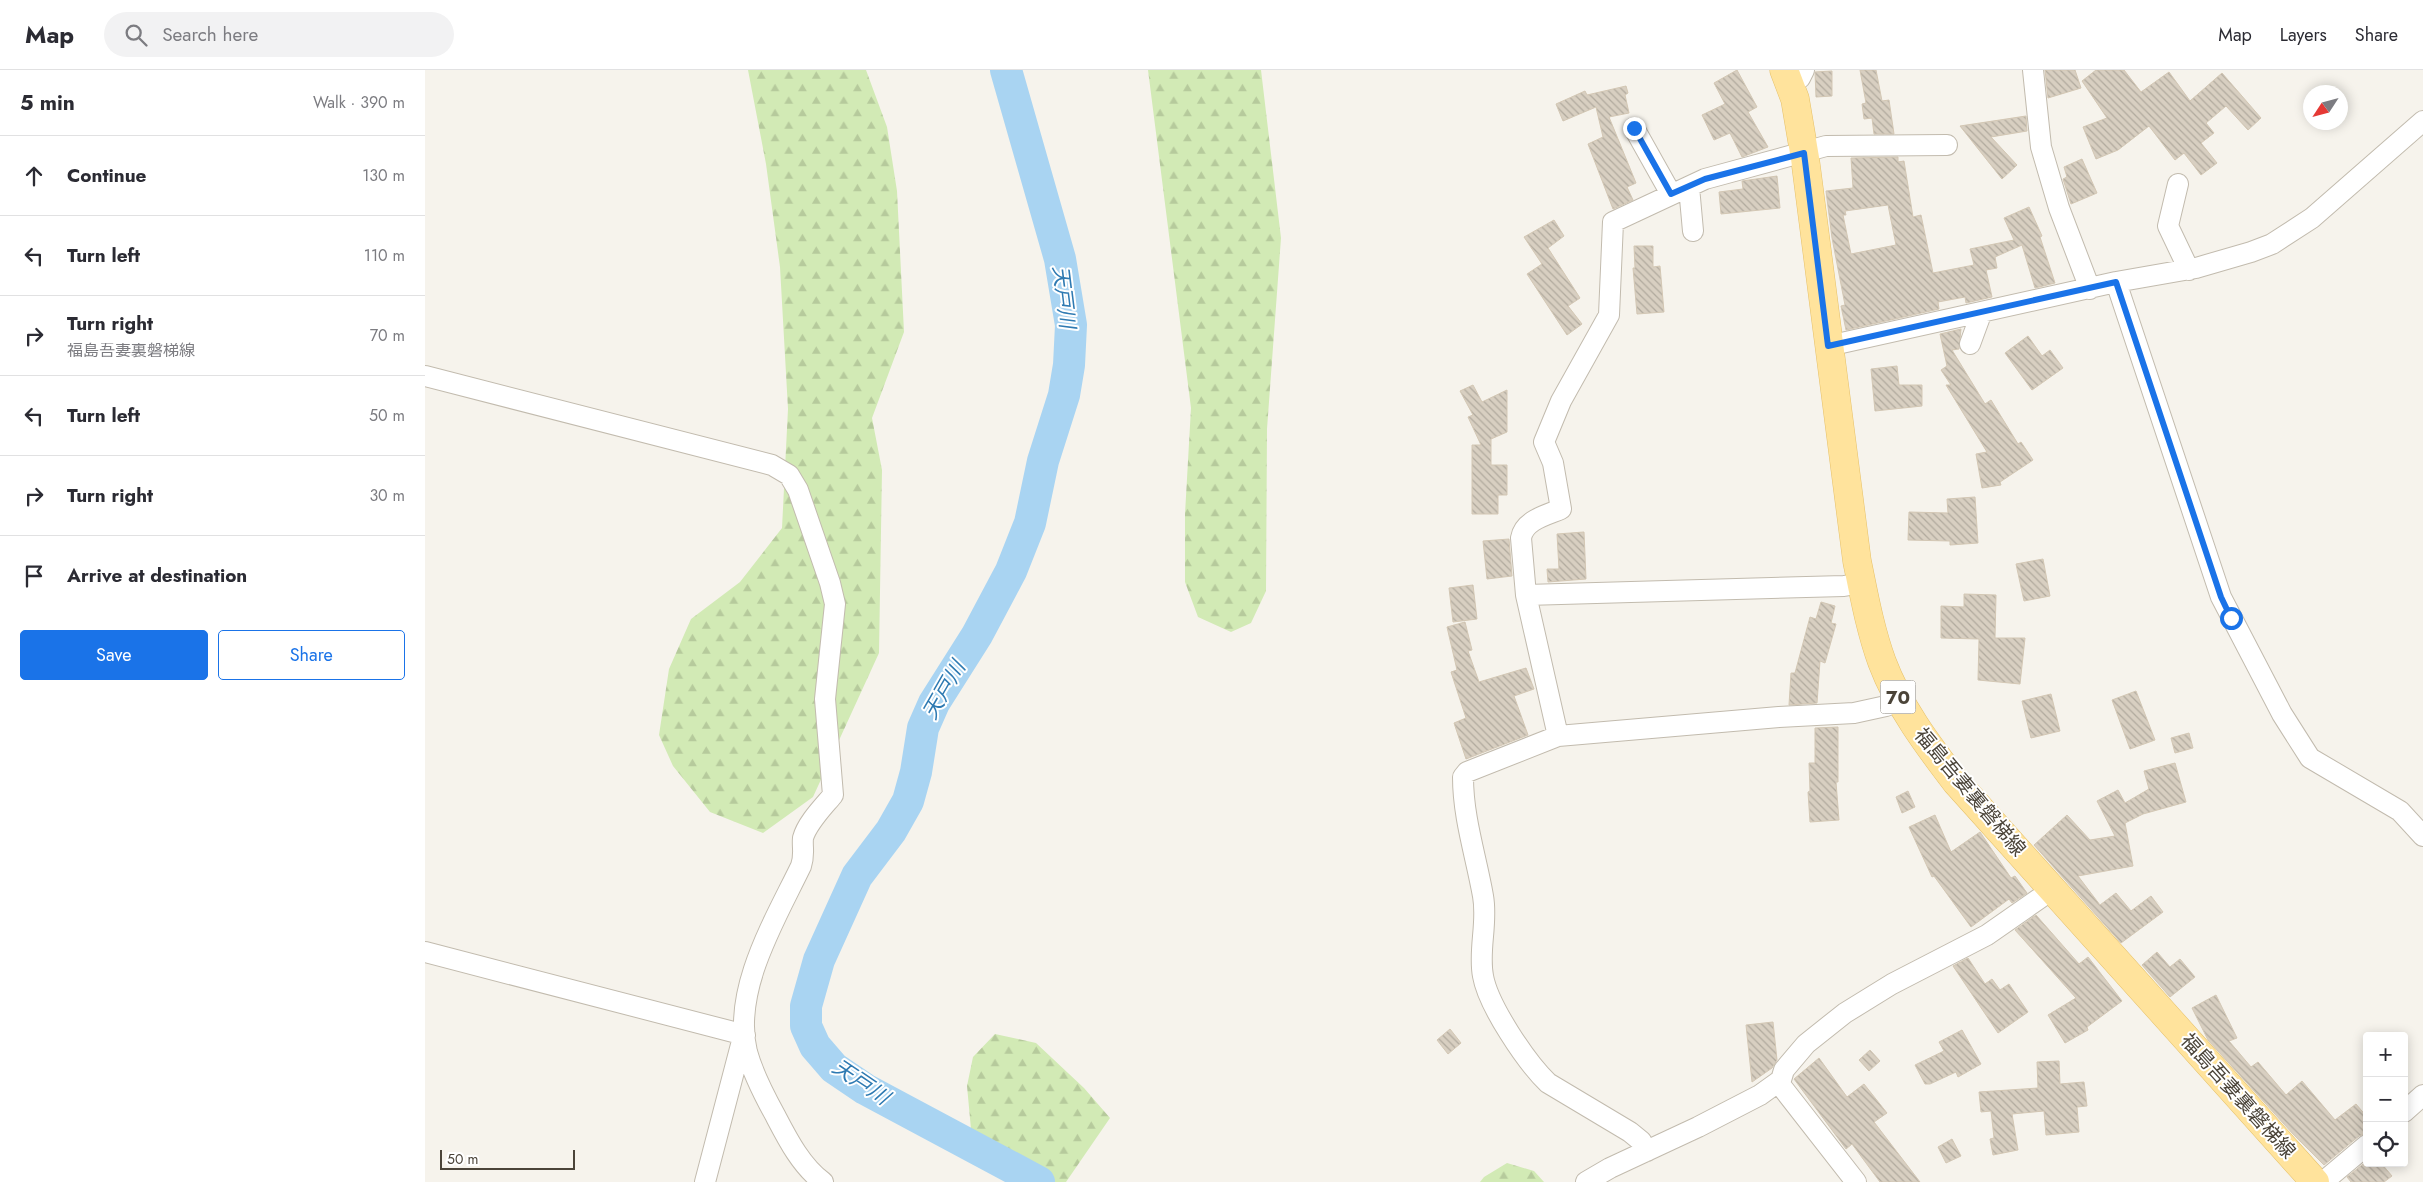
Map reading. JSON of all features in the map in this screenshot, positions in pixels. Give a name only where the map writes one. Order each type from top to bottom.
[{"type":"main road","name":"福島吾妻裏磐梯線","points":[[1793,75],[1861,583],[1868,616],[1882,662],[1900,701],[1921,738],[1956,782],[2315,1182]]},
{"type":"street","points":[[2033,70],[2041,147],[2059,208],[2090,289]]},
{"type":"street","points":[[1828,346],[1981,314],[2116,282],[2189,270],[2251,252],[2290,234],[2338,197],[2423,121]]},
{"type":"street","points":[[1634,128],[1680,191],[1693,231]]},
{"type":"street","points":[[1558,736],[1526,595],[1523,530],[1535,520],[1561,509],[1553,463],[1544,442],[1561,402],[1609,315],[1613,222],[1705,179],[1826,146],[1947,145]]},
{"type":"street","points":[[2178,184],[2168,226],[2189,270]]},
{"type":"street","points":[[2116,282],[2221,597],[2282,714],[2310,758],[2400,811],[2423,836]]},
{"type":"street","points":[[1970,344],[1981,314]]},
{"type":"street","points":[[425,376],[772,465],[789,475],[798,490],[830,583],[835,604],[825,699],[833,794],[805,832],[803,841],[805,854],[801,866],[759,950],[748,1001],[745,1036],[752,1066],[785,1135],[807,1166],[823,1182]]},
{"type":"street","points":[[1526,595],[1834,586],[1861,583]]},
{"type":"street","points":[[1647,1150],[1641,1141],[1630,1132],[1541,1076],[1508,1029],[1487,991],[1483,976],[1485,909],[1465,811],[1463,776],[1467,772],[1558,736],[1779,717],[1853,713],[1900,701]]},
{"type":"street","points":[[1586,1182],[1613,1176],[1647,1150],[1699,1127],[1760,1095],[1778,1082],[1784,1070],[1806,1044],[1845,1013],[1892,984],[1987,935],[2053,889]]},
{"type":"street","points":[[425,952],[745,1036]]},
{"type":"street","points":[[705,1182],[741,1041],[745,1036]]},
{"type":"street","points":[[1778,1082],[1856,1182]]},
{"type":"street","points":[[2408,1108],[2423,1095]]},
{"type":"street","points":[[2323,1182],[2363,1147]]},
{"type":"green space","points":[[748,70],[866,70],[887,127],[897,191],[904,332],[872,418],[882,470],[879,653],[813,797],[763,833],[710,812],[673,766],[659,735],[669,669],[691,619],[740,582],[782,528],[788,409],[780,267],[766,164]]},
{"type":"green space","points":[[1148,70],[1261,70],[1281,238],[1267,429],[1266,591],[1251,623],[1231,632],[1198,617],[1185,582],[1185,514],[1191,408]]},
{"type":"green space","points":[[995,1034],[1036,1043],[1084,1088],[1110,1118],[1066,1182],[1017,1182],[991,1160],[971,1129],[967,1086],[973,1057]]},
{"type":"green space","points":[[1507,1163],[1534,1171],[1544,1182],[1480,1182],[1484,1177]]},
{"type":"building","points":[[1737,70],[1757,107],[1748,112],[1768,147],[1742,157],[1730,133],[1714,140],[1702,115],[1725,104],[1714,83]]},
{"type":"building","points":[[1860,70],[1876,70],[1882,101],[1889,100],[1894,134],[1874,134],[1872,118],[1864,119],[1862,104],[1866,103]]},
{"type":"building","points":[[2045,70],[2075,70],[2081,88],[2048,98]]},
{"type":"building","points":[[2096,70],[2124,70],[2141,92],[2169,72],[2190,101],[2222,73],[2261,118],[2248,130],[2226,106],[2206,123],[2214,133],[2201,143],[2217,163],[2201,175],[2184,153],[2175,160],[2149,126],[2118,150],[2096,159],[2083,127],[2107,118],[2082,81]]},
{"type":"building","points":[[1832,71],[1832,96],[1816,97],[1815,72]]},
{"type":"building","points":[[1626,86],[1628,93],[1625,95],[1629,113],[1609,117],[1636,183],[1627,187],[1633,200],[1613,209],[1588,144],[1603,137],[1596,107],[1563,121],[1556,104],[1585,91],[1587,95]]},
{"type":"building","points":[[2026,116],[2027,131],[1991,137],[2017,165],[2002,179],[1960,126]]},
{"type":"building","points":[[1898,157],[1898,162],[1904,161],[1913,217],[1921,215],[1933,273],[1974,265],[1970,249],[2014,240],[2004,218],[2029,207],[2042,236],[2040,237],[2055,283],[2035,288],[2022,245],[1995,257],[1997,268],[1986,270],[1992,297],[1966,303],[1965,297],[1938,302],[1939,309],[1846,330],[1841,306],[1845,305],[1832,238],[1826,191],[1853,188],[1851,158]],"holes":[[[1888,205],[1896,245],[1851,254],[1843,215],[1846,215],[1845,211]]]},
{"type":"building","points":[[2082,159],[2097,193],[2071,204],[2063,179],[2067,177],[2064,167]]},
{"type":"building","points":[[1777,176],[1780,208],[1721,214],[1719,192],[1743,189],[1742,181]]},
{"type":"building","points":[[1554,220],[1564,236],[1548,248],[1580,298],[1568,306],[1582,324],[1567,335],[1527,274],[1542,264],[1524,237]]},
{"type":"building","points":[[1634,246],[1653,246],[1653,267],[1660,266],[1664,312],[1637,314],[1633,268],[1635,268]]},
{"type":"building","points":[[1961,329],[1959,349],[1952,350],[1985,404],[1991,400],[2018,444],[2021,442],[2033,460],[2000,482],[2001,485],[1982,488],[1976,454],[1987,452],[1946,385],[1951,385],[1941,370],[1947,366],[1940,334]]},
{"type":"building","points":[[2028,336],[2042,356],[2050,350],[2063,368],[2032,390],[2005,353]]},
{"type":"building","points":[[1897,366],[1899,385],[1922,385],[1922,406],[1875,411],[1871,369]]},
{"type":"building","points":[[1473,385],[1482,402],[1507,390],[1507,432],[1491,439],[1491,465],[1507,465],[1507,495],[1498,495],[1498,514],[1472,514],[1472,445],[1481,445],[1468,417],[1473,415],[1460,391]]},
{"type":"building","points":[[1975,497],[1978,543],[1950,545],[1950,541],[1908,540],[1909,512],[1948,513],[1947,499]]},
{"type":"building","points":[[1584,532],[1586,579],[1548,582],[1547,569],[1559,569],[1557,534]]},
{"type":"building","points":[[1509,539],[1512,576],[1487,579],[1483,541]]},
{"type":"building","points":[[2043,559],[2050,596],[2024,601],[2016,564]]},
{"type":"building","points":[[1473,585],[1477,619],[1453,622],[1449,588]]},
{"type":"building","points":[[1964,594],[1996,595],[1995,638],[2025,638],[2020,684],[1978,680],[1979,639],[1941,638],[1941,606],[1964,607]]},
{"type":"building","points":[[1821,602],[1835,606],[1831,623],[1836,624],[1825,663],[1820,661],[1817,703],[1789,705],[1791,673],[1795,673],[1810,617],[1816,619]]},
{"type":"building","points":[[1465,622],[1472,650],[1468,651],[1479,682],[1526,668],[1534,689],[1514,696],[1528,735],[1466,759],[1454,723],[1466,718],[1451,672],[1457,670],[1447,627]]},
{"type":"building","points":[[2136,691],[2155,740],[2130,749],[2112,700]]},
{"type":"building","points":[[2051,694],[2060,731],[2031,738],[2022,701]]},
{"type":"building","points":[[1838,727],[1838,782],[1836,782],[1839,820],[1810,822],[1809,763],[1815,763],[1815,728]]},
{"type":"building","points":[[2189,733],[2193,748],[2175,753],[2171,738]]},
{"type":"building","points":[[2175,763],[2186,802],[2143,814],[2125,823],[2133,866],[2078,876],[2100,905],[2116,893],[2131,911],[2151,896],[2163,912],[2121,943],[2034,845],[2067,815],[2090,840],[2115,836],[2097,801],[2118,790],[2125,803],[2149,789],[2144,771]]},
{"type":"building","points":[[1908,791],[1915,807],[1902,813],[1896,797]]},
{"type":"building","points":[[1935,815],[1951,852],[1980,832],[2011,878],[2015,876],[2027,893],[2012,903],[2009,899],[1971,927],[1934,876],[1932,877],[1909,827]]},
{"type":"building","points":[[2036,915],[2079,964],[2088,957],[2122,1001],[2087,1027],[2088,1030],[2065,1043],[2048,1015],[2076,998],[2015,930]]},
{"type":"building","points":[[2157,952],[2170,967],[2180,959],[2195,977],[2170,997],[2142,965]]},
{"type":"building","points":[[1968,958],[1985,984],[1992,979],[2000,990],[2009,984],[2028,1012],[1998,1033],[1953,966]]},
{"type":"building","points":[[2216,995],[2237,1038],[2229,1041],[2251,1067],[2258,1062],[2286,1095],[2302,1081],[2335,1120],[2356,1104],[2363,1112],[2363,1134],[2324,1165],[2293,1134],[2208,1040],[2192,1008]]},
{"type":"building","points":[[1773,1022],[1777,1060],[1772,1068],[1752,1082],[1746,1025]]},
{"type":"building","points":[[1450,1029],[1461,1043],[1448,1054],[1437,1040]]},
{"type":"building","points":[[1962,1030],[1981,1064],[1958,1077],[1956,1072],[1930,1084],[1925,1084],[1915,1065],[1944,1051],[1939,1042]]},
{"type":"building","points":[[1870,1050],[1880,1061],[1869,1071],[1859,1060]]},
{"type":"building","points":[[1819,1058],[1847,1097],[1864,1084],[1887,1113],[1874,1122],[1920,1182],[1880,1182],[1852,1144],[1846,1149],[1794,1079]]},
{"type":"building","points":[[2059,1061],[2060,1084],[2084,1082],[2087,1106],[2077,1107],[2079,1132],[2046,1135],[2044,1111],[2012,1114],[2018,1150],[1993,1155],[1990,1139],[1994,1138],[1991,1111],[1981,1112],[1979,1092],[2038,1088],[2037,1062]]},
{"type":"building","points":[[1952,1139],[1961,1156],[1946,1163],[1938,1147]]},
{"type":"building","points":[[2363,1164],[2363,1167],[2384,1167],[2392,1176],[2384,1182],[2351,1182],[2347,1177]]},
{"type":"waterway","name":"天戸川","points":[[1006,70],[1060,259],[1071,325],[1069,365],[1064,395],[1043,461],[1030,523],[1011,571],[977,635],[934,703],[923,728],[916,772],[908,801],[891,831],[857,876],[819,960],[806,1006],[806,1026],[815,1046],[834,1068],[865,1089],[1039,1182]]},
{"type":"route","points":[[1634,128],[1671,194],[1705,179],[1804,153],[1828,346],[2029,303],[2116,282],[2221,597],[2231,618]]}]
